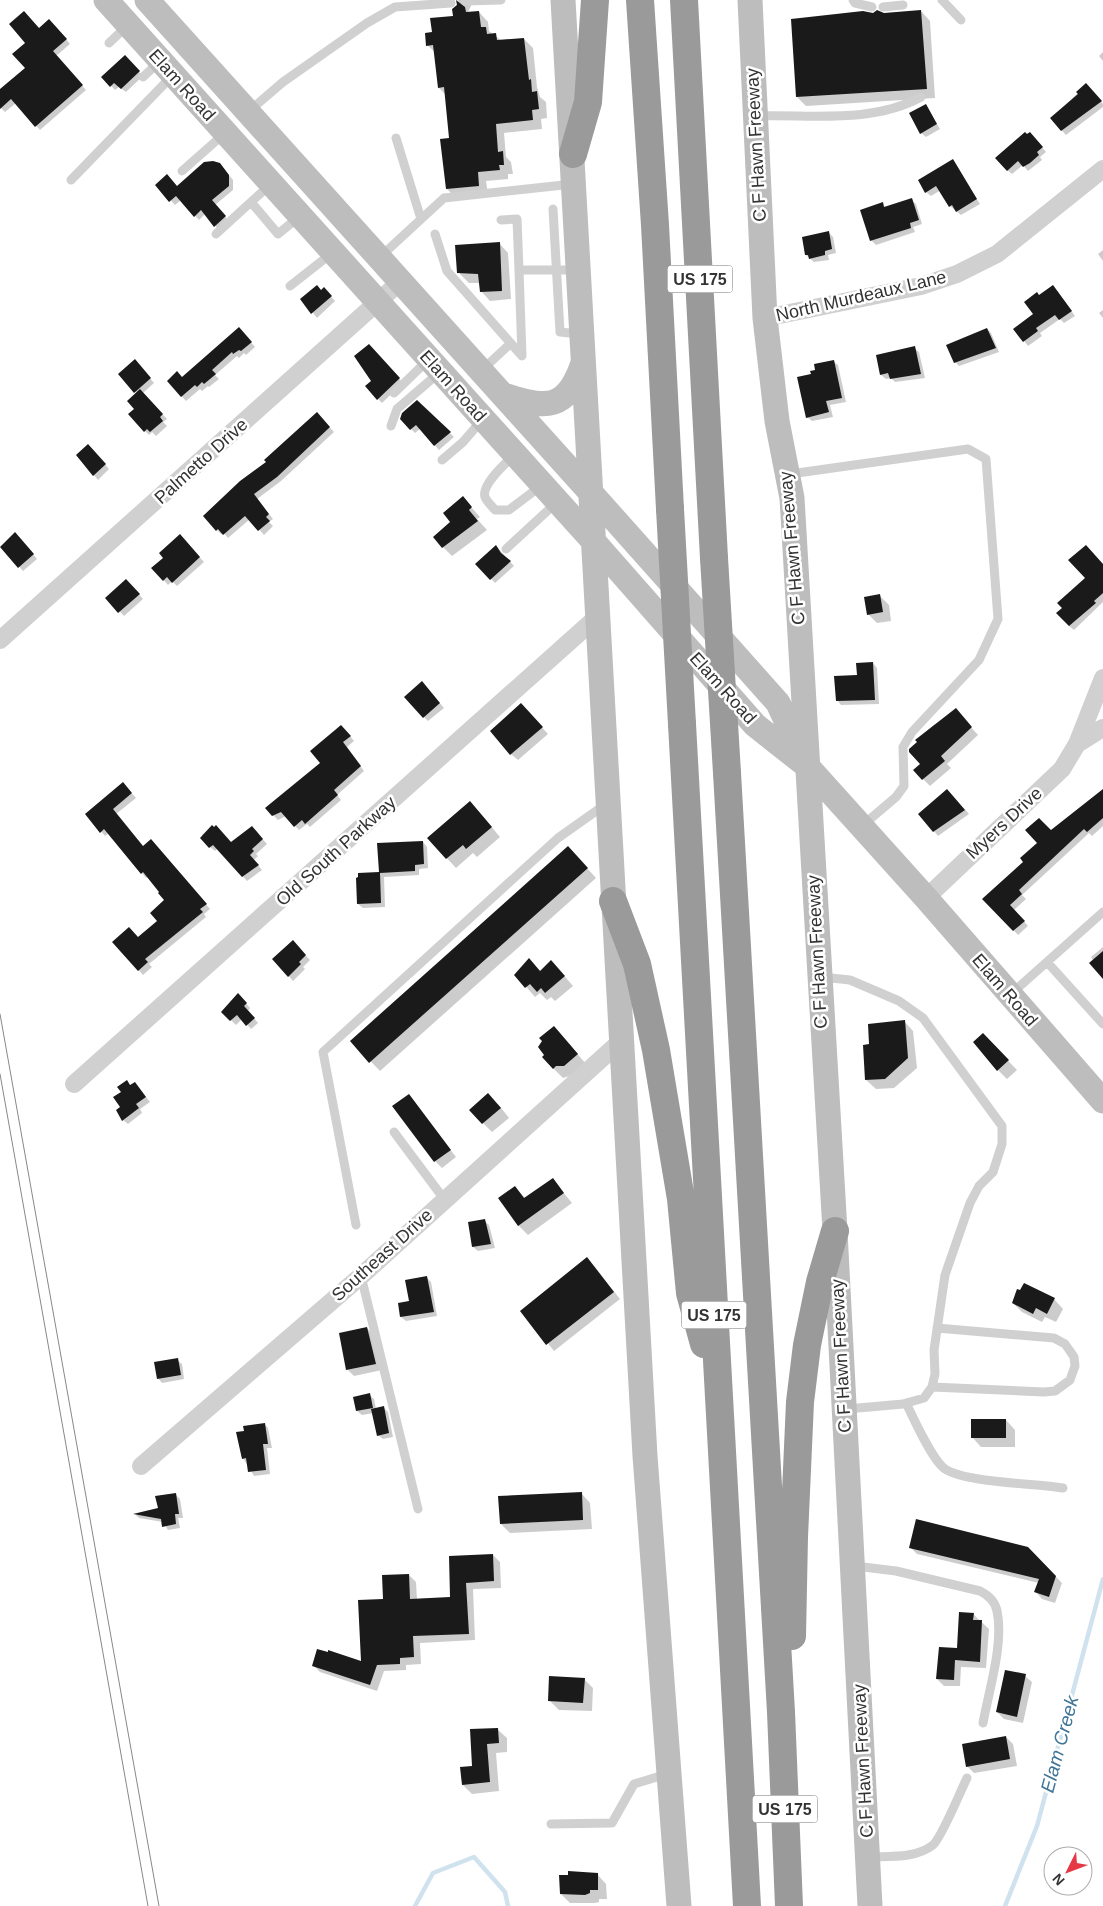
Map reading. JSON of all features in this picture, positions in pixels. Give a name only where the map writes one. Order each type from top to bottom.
[{"type":"highway","points":[[573,154],[588,102],[595,0]]},
{"type":"highway","name":"US 175","points":[[640,0],[655,225],[747,1906]]},
{"type":"highway","name":"US 175","points":[[684,0],[780,1712],[789,1906]]},
{"type":"highway","points":[[613,901],[637,964],[656,1050],[681,1198],[690,1292],[719,1395]]},
{"type":"highway","points":[[780,1712],[793,1629],[794,1537],[800,1402],[820,1282],[835,1231]]},
{"type":"main road","name":"Elam Road","points":[[106,0],[128,25],[159,71],[229,137],[595,543],[755,725],[806,766],[861,826],[1103,1101]]},
{"type":"main road","name":"Elam Road","points":[[147,0],[591,492],[778,703],[806,766]]},
{"type":"main road","points":[[563,0],[574,184],[567,270],[582,334],[584,361],[613,901],[646,1456],[679,1906]]},
{"type":"main road","name":"C F Hawn Freeway","points":[[750,0],[765,318],[777,420],[792,498],[818,977],[835,1231],[870,1906]]},
{"type":"main road","points":[[229,137],[252,116]]},
{"type":"main road","points":[[503,395],[533,405],[558,400],[571,391],[584,361]]},
{"type":"street","name":"North Murdeaux Lane","points":[[765,318],[921,286],[957,274],[997,254],[1103,169]]},
{"type":"street","name":"Palmetto Drive","points":[[0,640],[401,281]]},
{"type":"street","name":"Old South Parkway","points":[[74,1084],[597,618]]},
{"type":"street","name":"Myers Drive","points":[[926,898],[1062,769],[1077,744],[1103,678]]},
{"type":"street","points":[[1077,744],[1103,728]]},
{"type":"street","name":"Southeast Drive","points":[[141,1466],[361,1276],[621,1041]]},
{"type":"lane","points":[[465,1],[501,0]]},
{"type":"lane","points":[[853,0],[855,3],[872,7]]},
{"type":"lane","points":[[942,0],[961,20]]},
{"type":"lane","points":[[252,116],[283,82],[366,23],[394,7],[451,3]]},
{"type":"lane","points":[[883,6],[903,5]]},
{"type":"lane","points":[[109,43],[128,25]]},
{"type":"lane","points":[[72,180],[159,71]]},
{"type":"lane","points":[[754,116],[848,116],[906,105],[921,97]]},
{"type":"lane","points":[[182,171],[229,137]]},
{"type":"lane","points":[[396,138],[421,219]]},
{"type":"lane","points":[[216,234],[271,184]]},
{"type":"lane","points":[[380,258],[444,198],[574,184]]},
{"type":"lane","points":[[251,202],[278,234],[300,216]]},
{"type":"lane","points":[[519,270],[567,270],[553,209]]},
{"type":"lane","points":[[435,234],[447,271],[522,356],[517,219],[502,220]]},
{"type":"lane","points":[[290,286],[332,252]]},
{"type":"lane","points":[[481,370],[511,343]]},
{"type":"lane","points":[[394,393],[434,365]]},
{"type":"lane","points":[[391,426],[398,409],[434,365]]},
{"type":"lane","points":[[442,460],[463,442],[483,420]]},
{"type":"lane","points":[[787,475],[968,449],[986,460],[998,619],[979,660],[912,732],[903,747],[904,786],[896,797],[861,826]]},
{"type":"lane","points":[[515,454],[485,489],[485,496],[495,510],[509,510],[550,493]]},
{"type":"lane","points":[[506,549],[550,493]]},
{"type":"lane","points":[[356,1225],[323,1052],[558,838],[608,803]]},
{"type":"lane","points":[[1010,996],[1103,912]]},
{"type":"lane","points":[[1047,962],[1103,1024]]},
{"type":"lane","points":[[818,977],[850,980],[899,1001],[923,1018],[1002,1126],[1002,1144],[993,1172],[980,1186],[970,1203],[945,1275],[934,1350],[935,1374],[932,1387],[924,1398],[906,1403],[844,1409]]},
{"type":"lane","points":[[394,1132],[444,1200]]},
{"type":"lane","points":[[361,1276],[388,1378],[418,1509]]},
{"type":"lane","points":[[932,1387],[1044,1392],[1062,1387],[1075,1372],[1074,1357],[1065,1344],[1054,1338],[937,1328]]},
{"type":"lane","points":[[906,1403],[923,1437],[946,1470],[982,1479],[1063,1488]]},
{"type":"lane","points":[[852,1566],[896,1571],[980,1591],[991,1599],[998,1611],[998,1644],[983,1723]]},
{"type":"lane","points":[[551,1824],[612,1823],[634,1784],[669,1773]]},
{"type":"lane","points":[[868,1856],[899,1856],[916,1853],[932,1846],[967,1778]]},
{"type":"building","points":[[456,0],[465,7],[466,12],[479,11],[481,27],[486,27],[487,34],[496,33],[497,40],[524,38],[529,80],[531,79],[532,92],[537,91],[539,109],[532,110],[533,120],[496,124],[498,152],[503,151],[504,165],[499,165],[500,170],[478,172],[479,186],[446,189],[440,139],[449,138],[444,87],[438,88],[433,45],[426,46],[425,33],[432,32],[430,18],[453,16],[452,9],[457,5]]},
{"type":"building","points":[[877,10],[884,13],[921,10],[927,89],[796,97],[791,19],[863,11],[873,13]]},
{"type":"building","points":[[24,11],[39,28],[49,19],[67,39],[53,51],[83,85],[35,127],[11,99],[0,109],[0,89],[25,68],[12,54],[25,43],[9,24]]},
{"type":"building","points":[[125,55],[140,71],[121,89],[114,83],[110,87],[101,77]]},
{"type":"building","points":[[1086,83],[1102,101],[1061,131],[1050,118],[1078,94],[1076,92]]},
{"type":"building","points":[[926,104],[937,124],[920,134],[909,113]]},
{"type":"building","points":[[1025,132],[1027,134],[1030,132],[1043,147],[1037,152],[1039,155],[1030,163],[1023,167],[1018,161],[1007,171],[995,158]]},
{"type":"building","points":[[953,159],[977,199],[956,212],[952,205],[949,207],[936,186],[925,193],[918,180]]},
{"type":"building","points":[[213,161],[220,163],[229,175],[229,186],[212,200],[226,216],[214,227],[201,210],[194,217],[176,196],[169,202],[155,185],[167,174],[177,186],[204,162]]},
{"type":"building","points":[[912,198],[919,220],[910,223],[911,228],[870,241],[860,210],[883,202],[884,207]]},
{"type":"building","points":[[829,231],[832,249],[825,251],[825,255],[809,259],[808,255],[805,255],[802,237]]},
{"type":"building","points":[[500,242],[502,291],[480,292],[478,274],[457,273],[455,245]]},
{"type":"building","points":[[317,285],[321,290],[324,287],[332,296],[311,314],[300,299]]},
{"type":"building","points":[[1053,285],[1072,311],[1059,320],[1055,315],[1036,328],[1038,331],[1023,342],[1013,329],[1033,314],[1024,302],[1037,292],[1039,295]]},
{"type":"building","points":[[239,327],[252,342],[241,351],[239,350],[233,354],[232,352],[212,370],[216,374],[204,384],[202,382],[197,387],[195,385],[181,397],[167,381],[177,371],[182,377]]},
{"type":"building","points":[[987,328],[996,348],[954,363],[946,345]]},
{"type":"building","points":[[369,344],[400,378],[377,400],[365,386],[371,381],[354,356]]},
{"type":"building","points":[[915,346],[921,374],[890,379],[888,373],[880,375],[876,355]]},
{"type":"building","points":[[135,359],[151,378],[134,393],[118,374]]},
{"type":"building","points":[[834,360],[842,398],[826,401],[829,412],[806,418],[797,377],[811,374],[810,371],[815,370],[814,364]]},
{"type":"building","points":[[140,389],[163,414],[160,417],[163,421],[150,432],[147,429],[144,432],[128,414],[134,409],[127,401]]},
{"type":"building","points":[[417,400],[451,432],[434,446],[416,425],[410,430],[400,419],[402,413]]},
{"type":"building","points":[[317,412],[330,427],[277,477],[254,494],[269,514],[266,517],[270,521],[258,531],[245,516],[223,535],[218,529],[216,531],[203,516],[240,481],[266,462],[264,460]]},
{"type":"building","points":[[88,444],[106,464],[93,476],[76,455]]},
{"type":"building","points":[[463,496],[472,507],[469,510],[478,521],[442,548],[433,537],[450,522],[443,513]]},
{"type":"building","points":[[15,532],[34,554],[18,568],[0,547]]},
{"type":"building","points":[[180,534],[200,557],[172,583],[167,577],[163,581],[151,568],[163,558],[159,553]]},
{"type":"building","points":[[496,545],[501,553],[511,561],[490,580],[475,564]]},
{"type":"building","points":[[1086,545],[1103,564],[1103,593],[1094,601],[1096,603],[1069,626],[1056,613],[1062,608],[1057,603],[1085,578],[1068,560]]},
{"type":"building","points":[[126,579],[140,594],[118,613],[105,598]]},
{"type":"building","points":[[880,594],[883,612],[867,615],[864,597]]},
{"type":"building","points":[[873,662],[875,700],[836,701],[834,676],[857,675],[856,663]]},
{"type":"building","points":[[422,681],[440,703],[423,718],[404,697]]},
{"type":"building","points":[[521,703],[543,727],[510,755],[490,731]]},
{"type":"building","points":[[956,708],[972,727],[941,756],[945,761],[922,780],[913,770],[920,764],[909,752],[909,749],[917,742],[915,740]]},
{"type":"building","points":[[341,725],[351,736],[343,742],[361,766],[334,790],[338,795],[305,824],[302,820],[294,827],[281,812],[272,816],[265,808],[320,763],[310,751]]},
{"type":"building","points":[[123,782],[132,793],[113,809],[143,846],[151,839],[207,904],[200,909],[203,912],[145,959],[148,962],[138,971],[112,942],[129,927],[138,937],[157,921],[150,913],[164,900],[143,872],[141,874],[104,829],[100,833],[85,814]]},
{"type":"building","points":[[947,789],[965,810],[933,832],[918,814]]},
{"type":"building","points":[[1103,789],[1103,818],[1087,832],[1084,829],[1019,890],[1022,894],[1010,905],[1025,921],[1013,931],[982,899],[1023,862],[1020,858],[1037,843],[1025,830],[1039,818],[1051,830]]},
{"type":"building","points":[[470,801],[492,827],[466,849],[463,845],[446,859],[427,838]]},
{"type":"building","points":[[212,825],[214,827],[216,825],[231,842],[252,826],[263,839],[252,849],[254,851],[250,855],[259,865],[242,877],[213,845],[209,848],[200,838]]},
{"type":"building","points":[[423,841],[424,864],[415,865],[415,871],[380,873],[381,903],[357,904],[356,878],[358,873],[379,872],[377,843]]},
{"type":"building","points":[[568,846],[588,868],[369,1063],[350,1041]]},
{"type":"building","points":[[293,940],[306,955],[299,962],[301,964],[288,977],[272,959]]},
{"type":"building","points":[[1103,951],[1103,979],[1089,963]]},
{"type":"building","points":[[529,958],[540,971],[551,960],[565,976],[545,993],[541,988],[537,992],[530,984],[525,988],[514,975]]},
{"type":"building","points":[[238,993],[247,1003],[244,1006],[255,1018],[246,1026],[237,1015],[230,1021],[221,1012]]},
{"type":"building","points":[[905,1020],[908,1058],[885,1079],[865,1080],[863,1045],[869,1044],[868,1024]]},
{"type":"building","points":[[554,1026],[578,1054],[564,1066],[556,1066],[553,1069],[542,1057],[544,1055],[538,1047],[542,1041],[539,1038]]},
{"type":"building","points":[[983,1033],[1009,1060],[997,1071],[973,1042]]},
{"type":"building","points":[[127,1080],[130,1085],[135,1082],[146,1097],[136,1104],[139,1108],[122,1121],[116,1110],[120,1107],[113,1097],[121,1092],[117,1087]]},
{"type":"building","points":[[488,1093],[501,1108],[482,1124],[469,1110]]},
{"type":"building","points":[[409,1094],[451,1150],[434,1162],[392,1106]]},
{"type":"building","points":[[553,1178],[564,1193],[518,1226],[498,1198],[515,1186],[524,1198]]},
{"type":"building","points":[[485,1219],[491,1244],[472,1247],[468,1222]]},
{"type":"building","points":[[587,1257],[614,1292],[546,1345],[520,1311]]},
{"type":"building","points":[[427,1276],[434,1312],[400,1317],[398,1303],[409,1301],[405,1280]]},
{"type":"building","points":[[1024,1283],[1055,1298],[1047,1314],[1036,1308],[1033,1314],[1012,1303],[1017,1289],[1020,1290]]},
{"type":"building","points":[[367,1327],[376,1364],[346,1370],[339,1333]]},
{"type":"building","points":[[178,1358],[181,1375],[157,1379],[154,1362]]},
{"type":"building","points":[[370,1393],[373,1408],[356,1411],[353,1397]]},
{"type":"building","points":[[384,1406],[389,1433],[377,1436],[371,1409]]},
{"type":"building","points":[[971,1419],[1006,1419],[1006,1438],[971,1438]]},
{"type":"building","points":[[265,1423],[268,1444],[263,1444],[266,1470],[248,1472],[246,1458],[242,1459],[236,1432],[244,1431],[243,1426]]},
{"type":"building","points":[[582,1492],[583,1520],[500,1524],[498,1496]]},
{"type":"building","points":[[176,1493],[179,1514],[175,1514],[176,1524],[162,1527],[161,1519],[133,1514],[158,1508],[155,1496]]},
{"type":"building","points":[[916,1519],[1028,1547],[1056,1576],[1049,1597],[1034,1592],[1039,1579],[909,1548]]},
{"type":"building","points":[[493,1554],[494,1581],[466,1583],[469,1634],[413,1636],[414,1657],[400,1658],[400,1664],[377,1665],[370,1685],[312,1666],[317,1649],[328,1652],[328,1650],[361,1661],[358,1600],[383,1599],[382,1575],[409,1574],[410,1599],[450,1597],[449,1556]]},
{"type":"building","points":[[959,1612],[974,1613],[973,1620],[982,1620],[980,1662],[955,1660],[954,1680],[936,1679],[939,1647],[957,1648]]},
{"type":"building","points":[[1005,1670],[1026,1674],[1017,1717],[996,1712]]},
{"type":"building","points":[[549,1676],[585,1678],[583,1703],[548,1701]]},
{"type":"building","points":[[498,1728],[499,1743],[487,1744],[490,1782],[462,1785],[460,1767],[472,1766],[470,1729]]},
{"type":"building","points":[[1006,1736],[1010,1759],[966,1767],[962,1744]]},
{"type":"building","points":[[568,1871],[598,1873],[598,1890],[590,1890],[590,1893],[585,1895],[560,1894],[559,1875],[568,1875]]},
{"type":"waterway","name":"Elam Creek","points":[[1005,1906],[1037,1826],[1103,1579]]},
{"type":"waterway","name":"Elam Creek","points":[[415,1906],[433,1873],[474,1857],[505,1892],[508,1906]]},
{"type":"tram line","points":[[0,1014],[159,1906]]},
{"type":"tram line","points":[[0,1074],[148,1906]]}]
